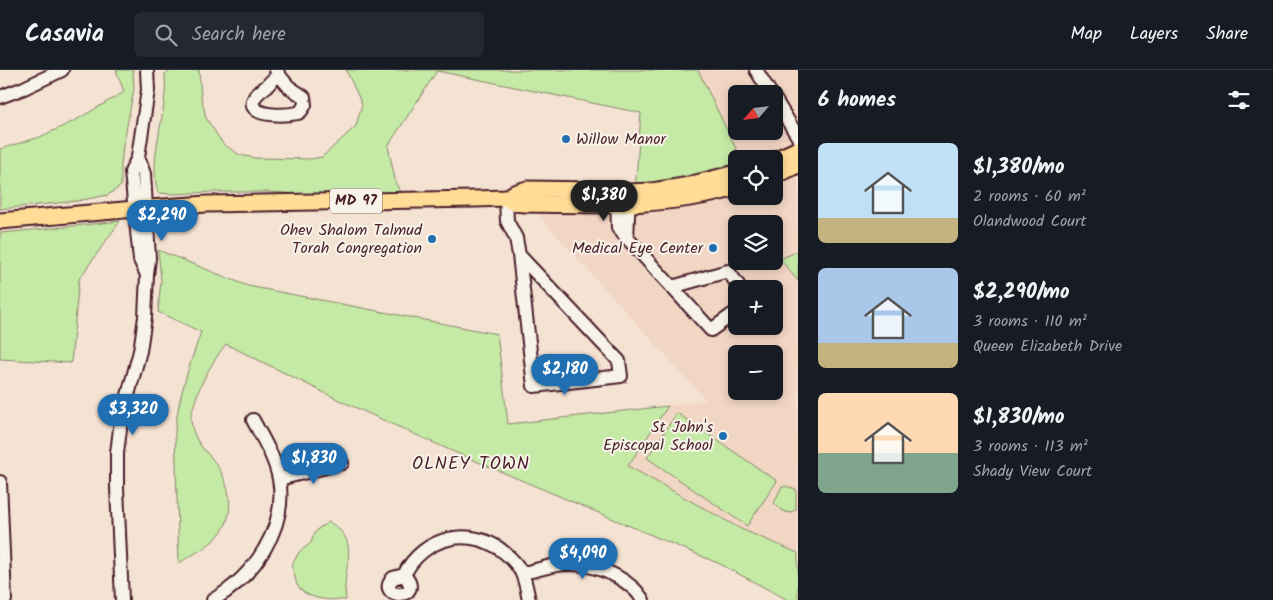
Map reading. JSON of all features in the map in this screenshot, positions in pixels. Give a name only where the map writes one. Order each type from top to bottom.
[{"type":"main road","points":[[783,156],[798,149]]},
{"type":"main road","points":[[783,172],[798,165]]},
{"type":"main road","name":"MD 97","points":[[0,221],[235,203],[506,198],[514,203],[524,204],[623,198],[728,176]]},
{"type":"main road","name":"MD 97","points":[[623,198],[654,203],[686,200],[728,190]]},
{"type":"street","points":[[0,97],[24,88],[42,74],[62,70]]},
{"type":"street","points":[[122,600],[117,488],[118,452],[121,421],[140,351],[145,317],[147,275],[140,260],[140,209],[131,172],[138,157],[148,95],[147,70]]},
{"type":"street","points":[[756,70],[765,85]]},
{"type":"street","points":[[783,113],[798,137]]},
{"type":"street","points":[[506,198],[507,221],[516,238],[519,255],[534,386],[621,376],[619,361],[519,255]]},
{"type":"street","points":[[623,198],[618,228],[711,330],[728,318]]},
{"type":"street","points":[[672,287],[728,271],[734,280]]},
{"type":"street","points":[[213,600],[232,596],[246,574],[260,558],[273,534],[278,516],[280,498],[279,479],[269,450],[253,420]]},
{"type":"street","points":[[279,479],[342,463]]},
{"type":"street","points":[[0,482],[6,600]]},
{"type":"street","points":[[404,575],[419,554],[433,544],[459,537],[479,539],[496,546],[511,558],[522,573],[529,600]]},
{"type":"street","points":[[522,573],[558,565],[590,567],[605,571],[620,579],[633,588],[643,600]]},
{"type":"shaded area","points":[[698,70],[798,70],[798,149],[783,155],[783,150],[737,150],[732,140],[783,140],[783,85],[728,85],[728,132]]},
{"type":"shaded area","points":[[798,165],[798,251],[783,258],[783,215],[728,215],[728,270],[783,270],[783,263],[798,281],[798,553],[741,529],[628,466],[668,406],[706,400],[533,209],[728,189],[728,205],[783,205],[783,172]]},
{"type":"green space","points":[[116,70],[133,70],[134,89],[123,146],[121,186],[108,195],[77,201],[0,209],[0,149],[40,137],[76,120],[124,92]]},
{"type":"green space","points":[[172,70],[199,70],[201,96],[206,118],[223,144],[240,155],[255,158],[310,159],[322,157],[356,126],[362,104],[346,70],[698,70],[728,132],[728,140],[732,140],[737,150],[728,150],[728,175],[635,192],[641,113],[437,71],[388,146],[396,184],[405,200],[268,192],[158,193],[155,168],[164,105],[165,74]]},
{"type":"green space","points":[[120,221],[79,279],[71,363],[0,359],[0,233]]},
{"type":"green space","points":[[158,250],[248,286],[497,334],[508,424],[668,406],[628,466],[741,529],[798,553],[798,600],[788,600],[720,564],[452,451],[341,401],[226,344],[211,365],[203,381],[191,418],[196,437],[223,476],[229,494],[229,513],[222,531],[213,541],[179,563],[175,431],[182,393],[201,332],[158,312],[161,280]]},
{"type":"green space","points":[[798,251],[798,281],[783,263],[783,258]]},
{"type":"green space","points":[[677,413],[777,481],[747,526],[647,458]]},
{"type":"green space","points":[[785,486],[796,489],[796,510],[788,513],[774,503],[781,488]]},
{"type":"green space","points":[[329,522],[339,529],[345,536],[348,544],[346,600],[318,598],[306,594],[297,585],[292,565],[299,552],[311,543],[314,534],[319,528]]},
{"type":"place","name":"Willow Manor","points":[[566,139]]},
{"type":"place","name":"Ohev Shalom Talmud Torah Congregation","points":[[432,239]]},
{"type":"place","name":"Medical Eye Center","points":[[713,248]]},
{"type":"place","name":"St John's Episcopal School","points":[[723,436]]},
{"type":"district","name":"OLNEY TOWN","points":[[471,464]]}]
